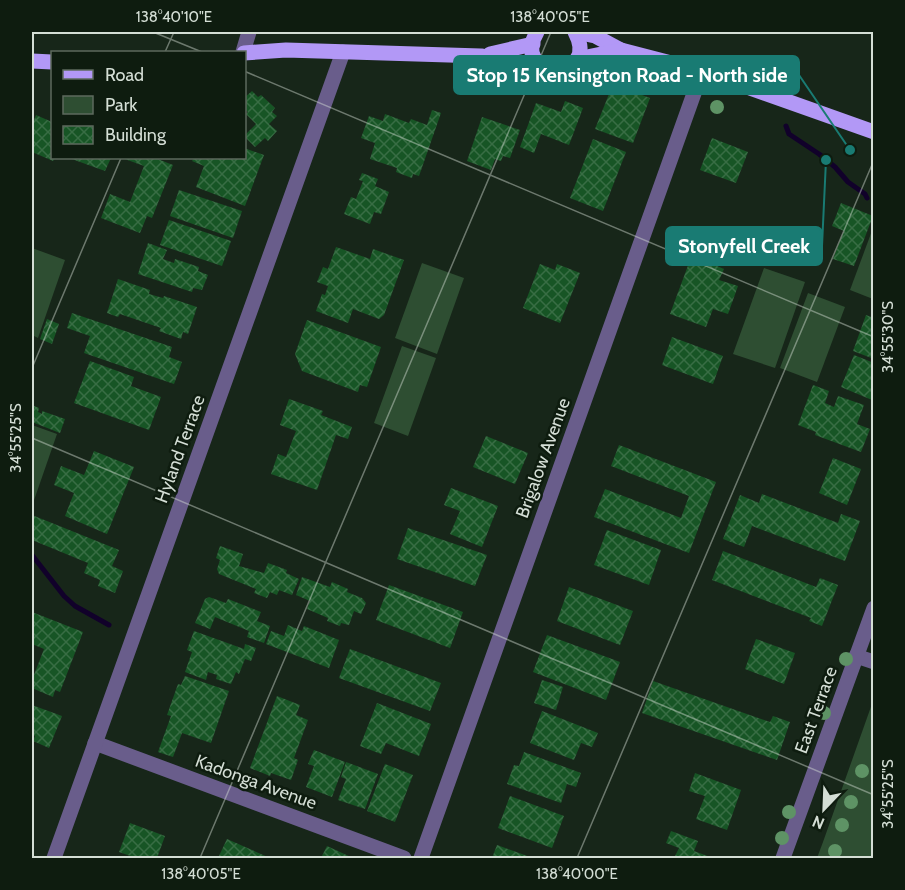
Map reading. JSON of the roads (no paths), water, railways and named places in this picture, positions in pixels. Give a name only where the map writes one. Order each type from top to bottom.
[{"type":"main road","points":[[246,53],[286,50],[481,56],[560,70],[568,67],[579,55],[579,40],[575,32]]},
{"type":"main road","points":[[575,32],[595,36],[621,50],[702,71],[873,132]]},
{"type":"main road","points":[[481,56],[535,38],[533,54],[537,62],[544,67]]},
{"type":"main road","points":[[577,59],[621,50]]},
{"type":"main road","points":[[32,61],[51,62]]},
{"type":"street","points":[[244,51],[249,32]]},
{"type":"street","name":"Hyland Terrace","points":[[54,858],[343,52]]},
{"type":"street","name":"Brigalow Avenue","points":[[421,858],[702,71]]},
{"type":"street","name":"East Terrace","points":[[783,858],[873,608]]},
{"type":"street","points":[[856,656],[873,662]]},
{"type":"street","name":"Kadonga Avenue","points":[[95,743],[404,858]]},
{"type":"waterway","points":[[786,126],[789,134],[835,167],[867,198]]},
{"type":"waterway","points":[[32,555],[64,596],[75,606],[109,625]]},
{"type":"place","name":"Stop 15 Kensington Road - North side","points":[[850,150]]},
{"type":"place","name":"Stonyfell Creek","points":[[826,160]]}]
